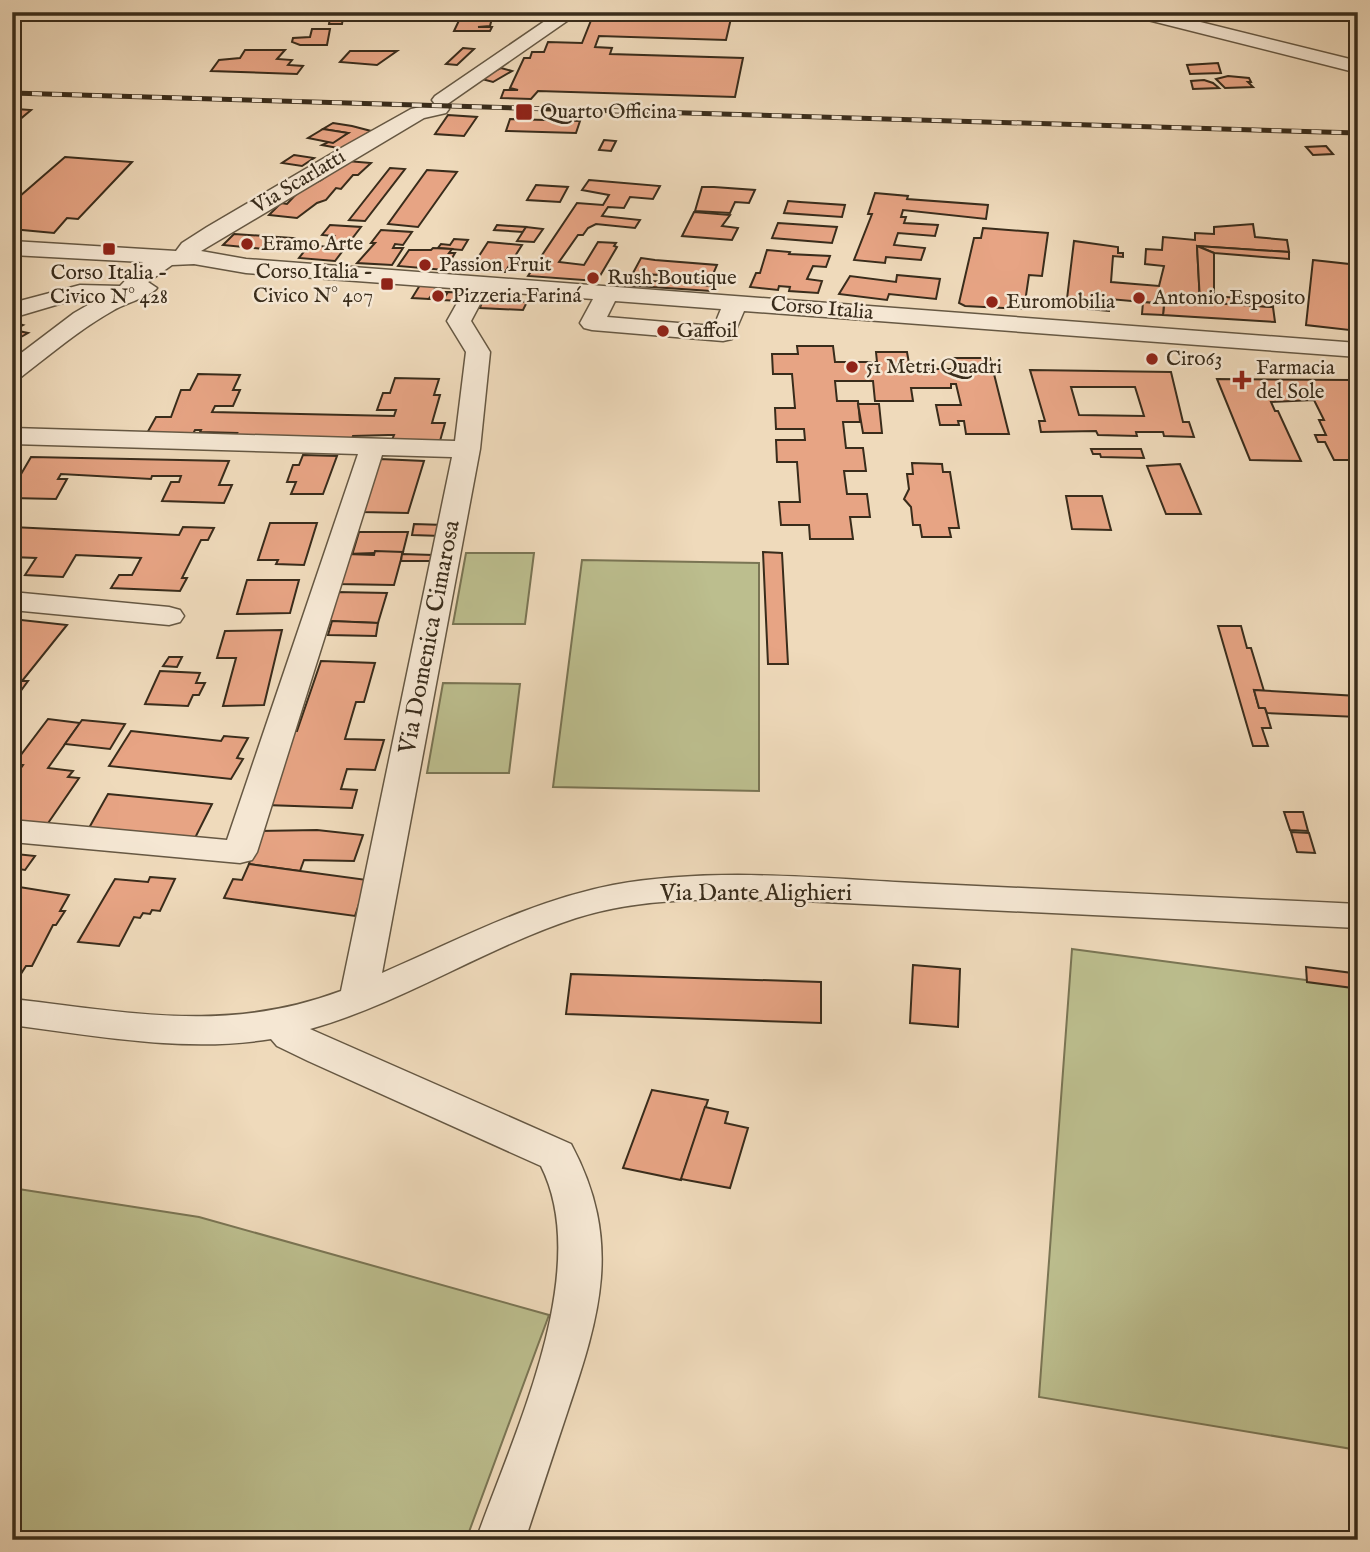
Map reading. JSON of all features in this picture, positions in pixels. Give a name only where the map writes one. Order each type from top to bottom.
[{"type":"street","name":"Via Scarlatti","points":[[173,264],[190,248],[215,232],[358,152],[418,113],[441,105],[521,43],[571,12]]},
{"type":"street","points":[[1138,12],[1358,67]]},
{"type":"street","name":"Corso Italia","points":[[12,248],[123,256],[130,261],[220,271],[244,266],[481,282],[1358,350]]},
{"type":"street","points":[[12,372],[82,318],[173,264]]},
{"type":"street","name":"Via Domenica Cimarosa","points":[[358,999],[467,449],[478,352],[459,321],[481,282]]},
{"type":"street","points":[[12,311],[62,296],[106,291],[125,293]]},
{"type":"street","points":[[608,292],[592,323],[723,334],[735,302]]},
{"type":"street","points":[[12,436],[467,449]]},
{"type":"street","points":[[12,831],[240,852],[370,456]]},
{"type":"street","points":[[12,601],[169,616]]},
{"type":"street","name":"Via Dante Alighieri","points":[[12,1012],[215,1034],[280,1024],[358,999],[504,930],[558,910],[614,897],[691,888],[795,890],[1358,916]]},
{"type":"street","points":[[280,1024],[291,1037],[556,1155],[568,1173],[580,1246],[577,1305],[572,1332],[500,1540]]},
{"type":"green space","points":[[466,553],[534,553],[525,624],[453,624]]},
{"type":"green space","points":[[582,560],[759,563],[759,791],[553,787]]},
{"type":"green space","points":[[443,683],[520,684],[509,773],[427,773]]},
{"type":"green space","points":[[1072,949],[1358,987],[1358,1450],[1039,1397]]},
{"type":"green space","points":[[12,1188],[199,1217],[549,1315],[466,1540],[12,1540]]},
{"type":"building","points":[[331,12],[344,12],[342,24],[329,24]]},
{"type":"building","points":[[463,12],[528,12],[517,13],[516,18],[492,18],[490,26],[478,27],[492,27],[490,31],[454,31]]},
{"type":"building","points":[[697,13],[732,14],[726,40],[599,36],[595,47],[612,48],[610,54],[743,58],[735,97],[538,91],[531,99],[501,98],[504,90],[518,90],[510,88],[524,58],[530,58],[532,52],[544,52],[548,42],[582,43],[592,18],[696,21]]},
{"type":"building","points":[[312,29],[330,29],[327,45],[300,45],[292,42],[293,38],[310,37]]},
{"type":"building","points":[[463,48],[474,49],[457,65],[446,64]]},
{"type":"building","points":[[245,50],[285,50],[277,59],[292,60],[288,65],[303,66],[297,74],[211,71],[219,60],[240,58]]},
{"type":"building","points":[[350,51],[397,51],[377,65],[340,62]]},
{"type":"building","points":[[1218,63],[1221,73],[1190,74],[1187,65]]},
{"type":"building","points":[[501,68],[512,71],[493,82],[478,78]]},
{"type":"building","points":[[1228,76],[1249,78],[1251,82],[1248,82],[1253,87],[1225,88],[1216,79]]},
{"type":"building","points":[[1204,80],[1219,88],[1193,89],[1191,81]]},
{"type":"building","points":[[16,109],[31,110],[12,126],[12,112]]},
{"type":"building","points":[[448,115],[477,117],[464,136],[435,134]]},
{"type":"building","points":[[510,119],[580,121],[576,133],[506,131]]},
{"type":"building","points":[[333,123],[371,131],[343,149],[322,145],[348,133],[323,129]]},
{"type":"building","points":[[323,129],[348,133],[333,143],[308,138]]},
{"type":"building","points":[[604,140],[616,141],[611,151],[599,150]]},
{"type":"building","points":[[1326,146],[1333,154],[1313,155],[1306,147]]},
{"type":"building","points":[[294,155],[314,158],[302,166],[282,163]]},
{"type":"building","points":[[65,157],[132,162],[78,219],[67,218],[54,233],[12,229],[12,203]]},
{"type":"building","points":[[347,161],[371,163],[358,175],[353,175],[341,189],[336,188],[326,200],[317,203],[297,218],[269,215],[281,203],[287,204],[302,188],[321,180]]},
{"type":"building","points":[[390,168],[405,169],[365,221],[349,220]]},
{"type":"building","points":[[427,170],[457,172],[418,227],[388,224]]},
{"type":"building","points":[[589,180],[660,186],[653,199],[630,197],[624,208],[608,207],[602,216],[640,220],[635,228],[596,224],[588,228],[583,235],[578,235],[559,262],[584,265],[598,242],[616,243],[614,246],[617,247],[597,281],[528,276],[577,203],[603,205],[609,195],[582,190]]},
{"type":"building","points":[[536,185],[568,187],[560,202],[527,200]]},
{"type":"building","points":[[702,187],[755,190],[749,203],[735,202],[730,213],[695,211]]},
{"type":"building","points":[[875,193],[908,196],[907,199],[988,205],[986,219],[903,210],[901,217],[906,217],[904,223],[938,225],[935,236],[898,233],[894,245],[925,248],[921,260],[886,257],[885,263],[854,260],[872,214],[868,214]]},
{"type":"building","points":[[788,201],[845,205],[842,217],[784,213]]},
{"type":"building","points":[[694,212],[730,215],[722,226],[738,228],[732,240],[682,236]]},
{"type":"building","points":[[778,223],[837,227],[832,243],[772,238]]},
{"type":"building","points":[[1253,224],[1255,237],[1287,240],[1289,252],[1197,246],[1200,302],[1273,307],[1275,322],[1163,315],[1164,304],[1110,299],[1109,311],[1066,307],[1074,241],[1118,247],[1118,253],[1123,253],[1123,257],[1113,256],[1111,282],[1159,286],[1164,266],[1145,264],[1146,249],[1162,250],[1163,237],[1195,240],[1195,233],[1214,234],[1214,227]]},
{"type":"building","points":[[330,225],[361,227],[335,261],[299,258],[309,245],[329,247],[332,243],[328,243],[334,236],[322,235]]},
{"type":"building","points":[[497,225],[526,227],[523,232],[494,230]]},
{"type":"building","points":[[526,227],[543,229],[534,242],[517,241]]},
{"type":"building","points":[[983,228],[1048,233],[1042,276],[1029,275],[1024,309],[965,306],[959,303],[974,238],[981,238]]},
{"type":"building","points":[[381,230],[412,232],[403,245],[395,244],[393,248],[403,248],[392,265],[357,263],[375,243],[371,243]]},
{"type":"building","points":[[234,234],[294,238],[284,251],[223,245]]},
{"type":"building","points":[[454,239],[468,240],[462,250],[438,248],[441,244],[450,245]]},
{"type":"building","points":[[488,242],[522,245],[505,272],[470,270]]},
{"type":"building","points":[[1197,246],[1289,252],[1289,259],[1214,253]]},
{"type":"building","points":[[1197,246],[1214,253],[1214,296],[1200,302]]},
{"type":"building","points":[[452,249],[449,253],[455,253],[445,270],[398,266],[409,250]]},
{"type":"building","points":[[767,250],[830,256],[826,267],[813,266],[807,279],[822,281],[818,293],[789,291],[790,287],[779,286],[778,290],[750,287],[756,273],[760,273]]},
{"type":"building","points":[[641,258],[717,265],[711,279],[633,273]]},
{"type":"building","points":[[1313,260],[1358,265],[1358,294],[1352,294],[1350,315],[1358,313],[1358,331],[1306,325]]},
{"type":"building","points":[[897,275],[940,279],[936,299],[889,294],[887,300],[839,294],[850,276],[896,282]]},
{"type":"building","points":[[627,279],[713,286],[711,291],[623,285]]},
{"type":"building","points":[[420,285],[436,287],[429,299],[412,298]]},
{"type":"building","name":"Pizzeria Fariná","points":[[434,292],[448,292],[443,300],[429,299]]},
{"type":"building","points":[[448,292],[464,293],[460,301],[443,300]]},
{"type":"building","points":[[1214,296],[1274,301],[1273,307],[1200,302]]},
{"type":"building","points":[[483,299],[527,302],[523,310],[480,308]]},
{"type":"building","points":[[1143,302],[1164,304],[1163,315],[1142,314]]},
{"type":"building","points":[[12,322],[23,325],[14,330],[28,333],[12,342]]},
{"type":"building","points":[[797,346],[833,346],[835,362],[877,362],[876,352],[907,352],[910,369],[956,369],[954,358],[990,358],[1009,434],[966,434],[964,421],[958,421],[959,425],[940,425],[936,405],[961,405],[956,384],[951,384],[951,388],[911,388],[913,401],[875,401],[873,381],[835,381],[837,401],[858,401],[860,422],[843,422],[846,448],[863,448],[866,471],[844,471],[847,494],[867,494],[870,517],[850,517],[853,539],[810,539],[809,525],[781,525],[779,502],[800,502],[797,462],[777,462],[776,440],[805,440],[804,429],[776,429],[775,408],[795,408],[792,374],[773,374],[772,354],[798,354]]},
{"type":"building","points":[[1030,370],[1171,372],[1183,422],[1189,422],[1194,437],[1164,436],[1163,432],[1136,432],[1137,436],[1098,435],[1096,431],[1041,432],[1039,421],[1045,421]],"holes":[[[1071,387],[1135,387],[1144,416],[1079,415]]]},
{"type":"building","points":[[198,374],[240,375],[233,390],[240,390],[233,406],[215,406],[212,412],[394,416],[396,410],[377,410],[383,393],[390,393],[395,378],[439,379],[434,395],[440,395],[432,423],[445,423],[440,441],[392,440],[394,435],[353,436],[352,439],[235,436],[237,433],[200,432],[201,430],[195,430],[192,436],[146,435],[156,417],[171,417],[181,390],[190,390]]},
{"type":"building","points":[[1217,379],[1353,380],[1358,389],[1358,460],[1334,460],[1325,442],[1318,442],[1315,435],[1326,435],[1319,420],[1324,420],[1314,400],[1271,402],[1275,411],[1278,411],[1301,461],[1250,460]]},
{"type":"building","points":[[858,404],[879,404],[882,433],[863,433]]},
{"type":"building","points":[[1091,449],[1141,449],[1144,458],[1101,457],[1100,454],[1093,454]]},
{"type":"building","points":[[303,455],[337,456],[323,494],[291,494],[296,482],[287,482],[293,465],[299,465]]},
{"type":"building","points":[[31,457],[229,461],[219,485],[232,485],[224,503],[162,501],[171,482],[179,482],[181,476],[152,476],[151,479],[61,474],[58,479],[67,479],[56,499],[12,498],[12,481],[17,481]]},
{"type":"building","points":[[380,459],[424,461],[408,513],[362,512]]},
{"type":"building","points":[[912,463],[942,464],[943,472],[950,472],[959,528],[949,528],[951,537],[922,537],[920,525],[913,525],[911,507],[904,499],[909,489],[907,474],[913,474]]},
{"type":"building","points":[[1180,464],[1201,514],[1166,514],[1147,466]]},
{"type":"building","points":[[1066,496],[1102,496],[1111,530],[1072,529]]},
{"type":"building","points":[[270,523],[317,523],[304,565],[276,564],[278,560],[258,560]]},
{"type":"building","points":[[414,524],[444,525],[441,536],[412,535]]},
{"type":"building","points":[[12,527],[179,535],[183,527],[214,528],[208,540],[201,540],[182,578],[187,578],[180,591],[111,588],[119,575],[132,575],[141,558],[76,555],[63,577],[25,575],[36,558],[12,557]]},
{"type":"building","points":[[359,532],[408,532],[403,552],[346,554],[353,552]]},
{"type":"building","points":[[375,551],[403,552],[394,585],[337,584],[346,554],[374,555]]},
{"type":"building","points":[[763,552],[782,553],[788,664],[768,664]]},
{"type":"building","points":[[402,554],[433,555],[433,561],[401,561]]},
{"type":"building","points":[[247,580],[299,580],[290,613],[237,614]]},
{"type":"building","points":[[336,592],[387,593],[378,623],[326,621]]},
{"type":"building","points":[[12,619],[67,625],[22,681],[28,681],[17,696],[12,696]]},
{"type":"building","points":[[332,621],[378,623],[376,636],[328,635]]},
{"type":"building","points":[[1218,626],[1241,626],[1247,648],[1251,648],[1264,691],[1254,690],[1259,708],[1265,708],[1271,728],[1262,728],[1268,746],[1253,746]]},
{"type":"building","points":[[282,630],[264,705],[223,706],[236,658],[217,658],[225,631]]},
{"type":"building","points":[[169,657],[182,657],[177,667],[163,666]]},
{"type":"building","points":[[321,661],[375,663],[364,702],[356,702],[345,739],[384,740],[375,770],[347,769],[341,789],[357,790],[352,808],[266,805],[292,731],[297,731]]},
{"type":"building","points":[[160,671],[200,673],[196,683],[205,683],[199,695],[193,695],[188,706],[145,704]]},
{"type":"building","points":[[1254,690],[1358,696],[1358,717],[1267,713],[1265,708],[1259,708]]},
{"type":"building","points":[[48,719],[80,723],[48,768],[73,771],[68,777],[79,778],[44,829],[12,824],[12,771],[18,772],[23,765],[14,764]]},
{"type":"building","points":[[82,720],[125,724],[110,749],[65,744]]},
{"type":"building","points":[[131,731],[221,741],[224,736],[248,738],[237,758],[243,759],[231,779],[109,766]]},
{"type":"building","points":[[108,794],[212,804],[195,838],[89,828]]},
{"type":"building","points":[[1284,812],[1303,812],[1308,831],[1290,830]]},
{"type":"building","points":[[317,830],[363,835],[354,861],[304,860],[300,871],[249,864],[259,831]]},
{"type":"building","points":[[1291,832],[1309,833],[1315,853],[1297,852]]},
{"type":"building","points":[[16,854],[35,856],[25,870],[12,868]]},
{"type":"building","points":[[249,864],[367,880],[355,916],[224,898],[233,879],[242,880]]},
{"type":"building","points":[[150,877],[175,879],[160,911],[152,910],[150,914],[143,913],[140,918],[134,917],[119,946],[78,942],[115,879],[148,882]]},
{"type":"building","points":[[13,886],[69,895],[60,911],[65,911],[56,925],[53,925],[32,966],[26,966],[17,980],[12,980]]},
{"type":"building","points":[[913,965],[960,969],[958,1027],[910,1023]]},
{"type":"building","points":[[1306,967],[1352,973],[1353,988],[1307,982]]},
{"type":"building","points":[[571,974],[821,982],[821,1023],[566,1014]]},
{"type":"building","points":[[652,1090],[708,1100],[681,1180],[623,1168]]},
{"type":"building","points":[[705,1107],[728,1112],[725,1123],[748,1128],[730,1188],[681,1179]]},
{"type":"railway","points":[[12,93],[1358,133]]},
{"type":"place","name":"Quarto Officina","points":[[524,112]]},
{"type":"place","name":"Eramo Arte","points":[[247,244]]},
{"type":"place","name":"Corso Italia - Civico N° 428","points":[[109,249]]},
{"type":"place","name":"Passion Fruit","points":[[425,265]]},
{"type":"place","name":"Rush Boutique","points":[[593,278]]},
{"type":"place","name":"Corso Italia - Civico N° 407","points":[[387,284]]},
{"type":"place","name":"Pizzeria Fariná","points":[[438,296]]},
{"type":"place","name":"Antonio Esposito","points":[[1139,298]]},
{"type":"place","name":"Euromobilia","points":[[992,302]]},
{"type":"place","name":"Gaffoil","points":[[663,331]]},
{"type":"place","name":"Ciro63","points":[[1152,359]]},
{"type":"place","name":"51 Metri Quadri","points":[[852,367]]},
{"type":"place","name":"Farmacia del Sole","points":[[1242,380]]}]
